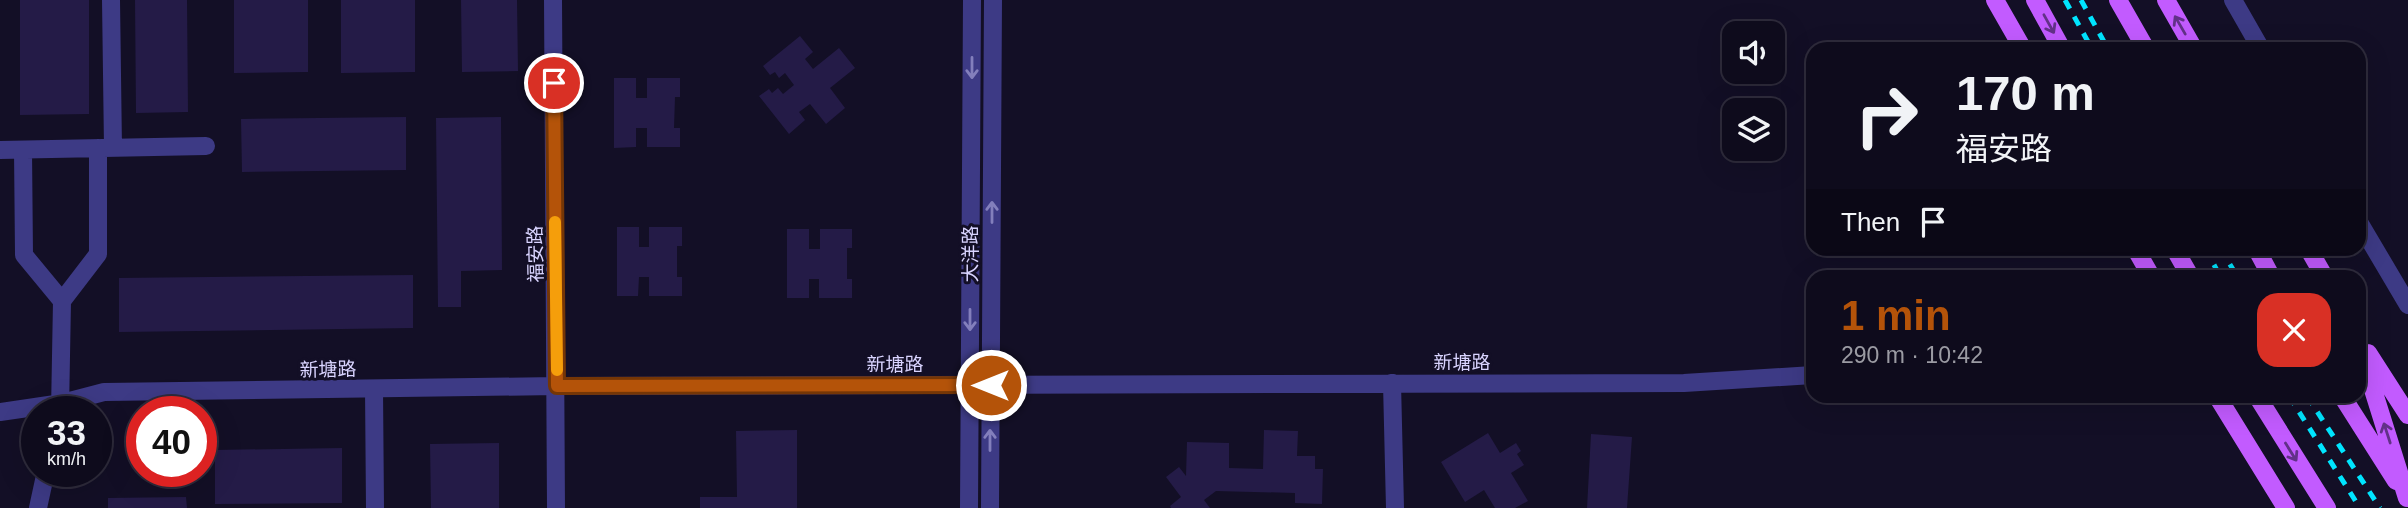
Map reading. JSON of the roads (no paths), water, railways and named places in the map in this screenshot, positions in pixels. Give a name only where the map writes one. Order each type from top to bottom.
[{"type":"main road","points":[[1995,0],[2019,42]]},
{"type":"main road","points":[[2035,0],[2058,42]]},
{"type":"main road","points":[[2118,0],[2142,42]]},
{"type":"main road","points":[[2166,0],[2190,42]]},
{"type":"main road","points":[[2366,349],[2408,415]]},
{"type":"main road","points":[[2366,367],[2408,498]]},
{"type":"main road","points":[[2221,403],[2286,508]]},
{"type":"main road","points":[[2261,403],[2327,508]]},
{"type":"main road","points":[[2347,403],[2408,498]]},
{"type":"street","points":[[61,396],[62,300],[99,254],[111,0]]},
{"type":"street","name":"福安路","points":[[553,0],[556,508]]},
{"type":"street","name":"大洋路","points":[[969,508],[972,0]]},
{"type":"street","name":"大洋路","points":[[990,508],[993,0]]},
{"type":"street","points":[[2233,0],[2257,42]]},
{"type":"street","points":[[0,150],[206,146]]},
{"type":"street","points":[[23,149],[24,255],[62,300]]},
{"type":"street","points":[[2366,234],[2408,305]]},
{"type":"street","name":"新塘路","points":[[93,396],[104,392],[557,386],[1684,383],[1806,375]]},
{"type":"street","points":[[1392,383],[1395,508]]},
{"type":"street","points":[[374,389],[375,508]]},
{"type":"street","name":"新塘路","points":[[0,412],[21,410]]},
{"type":"street","points":[[38,508],[43,487]]},
{"type":"railway","points":[[2065,0],[2088,42]]},
{"type":"railway","points":[[2081,0],[2104,42]]},
{"type":"railway","points":[[2209,256],[2217,270]]},
{"type":"railway","points":[[2225,256],[2233,270]]},
{"type":"railway","points":[[2293,403],[2360,508]]},
{"type":"railway","points":[[2312,403],[2380,508]]}]
